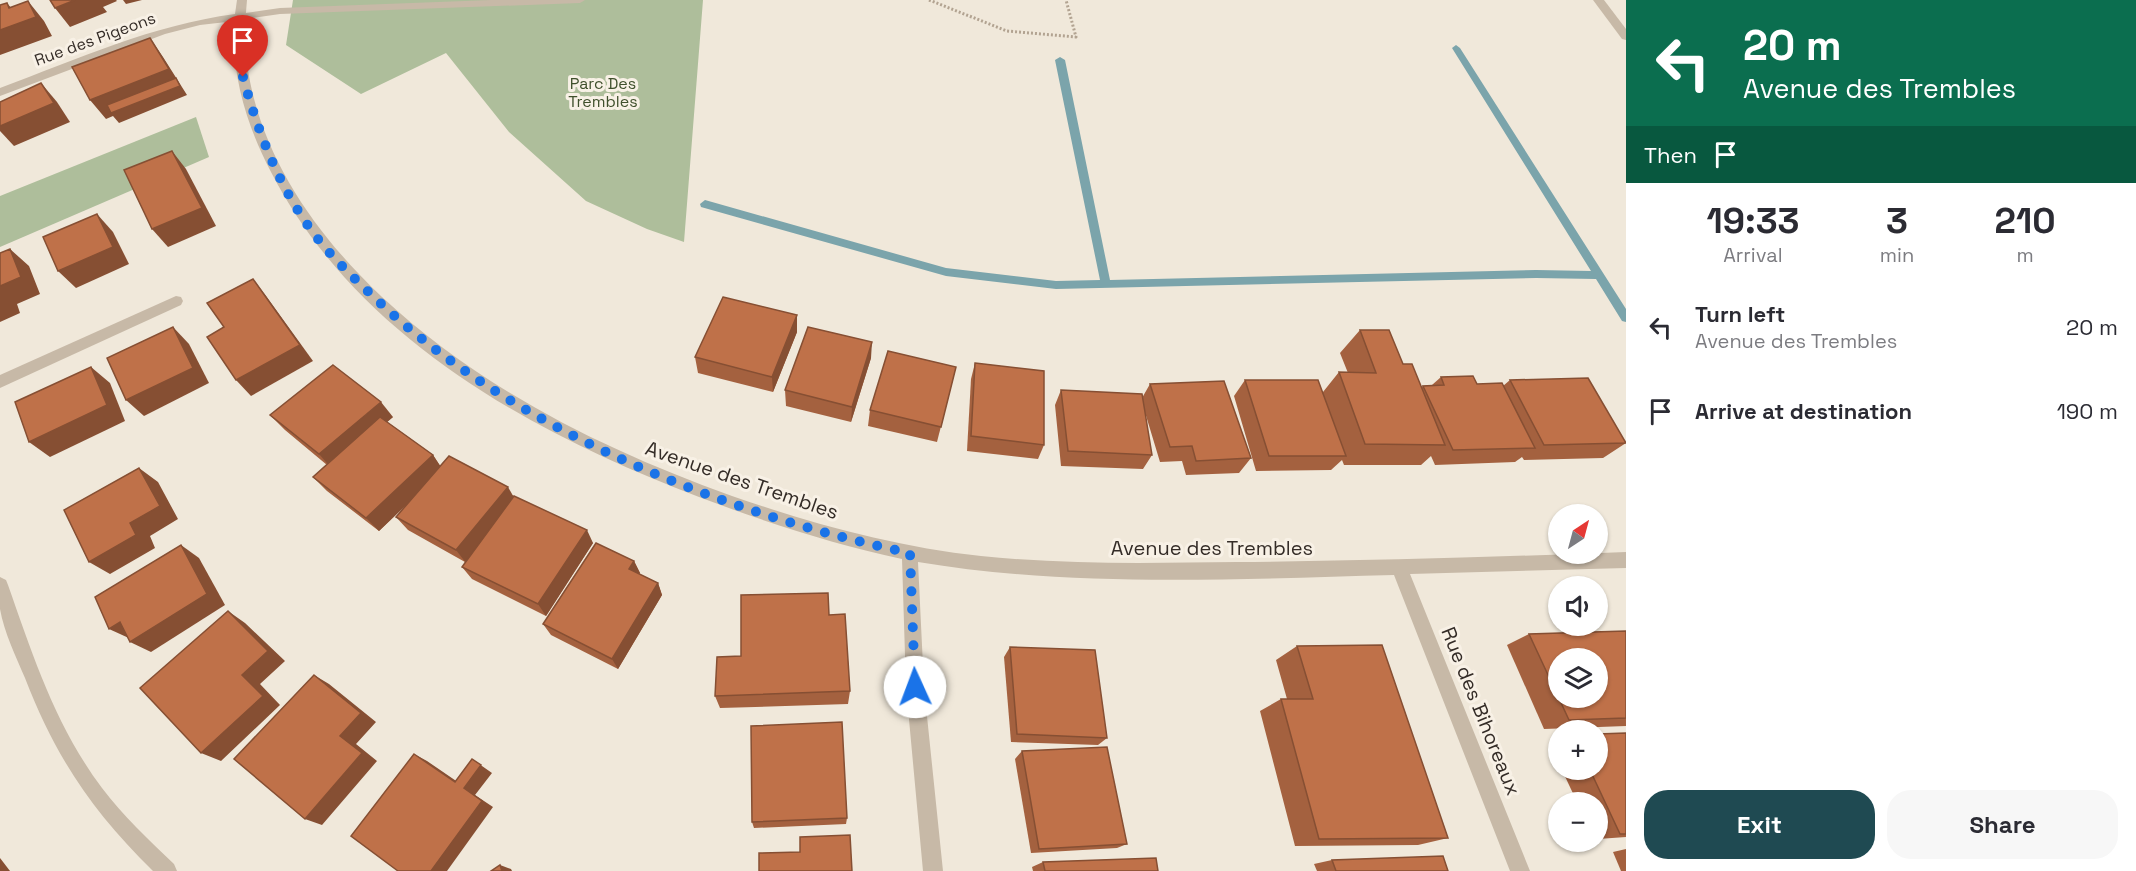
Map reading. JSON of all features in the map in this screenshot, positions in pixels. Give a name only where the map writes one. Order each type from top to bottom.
[{"type":"street","name":"Avenue des Trembles","points":[[242,0],[238,44],[254,118],[285,189],[311,230],[336,261],[399,322],[451,363],[511,403],[626,462],[776,518],[910,553],[962,561],[1113,570],[1399,567],[1626,560]]},
{"type":"street","name":"Rue des Pigeons","points":[[0,92],[162,32],[200,22],[280,11],[580,0]]},
{"type":"street","points":[[1598,0],[1626,37]]},
{"type":"street","points":[[0,382],[176,301]]},
{"type":"street","points":[[910,553],[915,687],[933,871]]},
{"type":"street","name":"Rue des Bihoreaux","points":[[1399,567],[1520,871]]},
{"type":"street","points":[[0,585],[28,667],[54,730],[95,794],[167,871]]},
{"type":"path","points":[[929,0],[1007,31],[1077,37],[1066,0]]},
{"type":"green space","name":"Parc Des Trembles","points":[[293,0],[703,0],[684,242],[647,229],[586,201],[509,132],[446,53],[361,94],[286,45]]},
{"type":"green space","points":[[196,117],[209,157],[0,247],[0,196]]},
{"type":"building","points":[[50,0],[75,0],[55,8]]},
{"type":"building","points":[[28,1],[36,17],[0,30],[0,5],[7,3],[9,8]]},
{"type":"building","points":[[150,38],[169,69],[90,100],[72,67]]},
{"type":"building","points":[[176,78],[180,86],[111,113],[107,105]]},
{"type":"building","points":[[41,83],[54,103],[0,126],[0,102]]},
{"type":"building","points":[[172,151],[202,208],[152,229],[124,170]]},
{"type":"building","points":[[97,214],[113,247],[58,271],[43,237]]},
{"type":"building","points":[[10,249],[21,277],[0,286],[0,253]]},
{"type":"building","points":[[253,279],[300,345],[236,380],[207,337],[224,327],[207,303]]},
{"type":"building","points":[[723,297],[797,315],[772,377],[695,357]]},
{"type":"building","points":[[173,327],[193,368],[126,400],[107,358]]},
{"type":"building","points":[[808,327],[872,342],[852,407],[785,390]]},
{"type":"building","points":[[1360,330],[1389,330],[1403,364],[1412,364],[1445,445],[1365,444],[1339,372],[1376,373]]},
{"type":"building","points":[[888,351],[956,367],[941,427],[870,410]]},
{"type":"building","points":[[975,363],[1044,371],[1044,445],[971,436]]},
{"type":"building","points":[[333,365],[381,402],[319,454],[270,415]]},
{"type":"building","points":[[91,367],[107,405],[29,442],[15,402]]},
{"type":"building","points":[[1473,376],[1477,384],[1502,383],[1535,448],[1453,450],[1423,386],[1444,385],[1441,377]]},
{"type":"building","points":[[1588,378],[1626,443],[1544,445],[1510,380]]},
{"type":"building","points":[[1245,380],[1318,380],[1346,456],[1269,456]]},
{"type":"building","points":[[1224,381],[1251,458],[1196,461],[1192,446],[1170,447],[1150,384]]},
{"type":"building","points":[[1061,390],[1142,394],[1152,455],[1068,451]]},
{"type":"building","points":[[380,417],[433,455],[366,518],[313,477]]},
{"type":"building","points":[[449,456],[508,487],[456,550],[396,517]]},
{"type":"building","points":[[139,468],[160,506],[130,523],[136,535],[89,562],[64,510]]},
{"type":"building","points":[[514,496],[587,530],[538,604],[462,567]]},
{"type":"building","points":[[596,543],[634,561],[629,569],[658,583],[612,659],[543,624]]},
{"type":"building","points":[[181,545],[207,594],[130,642],[120,622],[109,629],[95,597]]},
{"type":"building","points":[[828,593],[829,615],[845,614],[850,691],[715,696],[717,657],[741,656],[741,595]]},
{"type":"building","points":[[228,611],[268,651],[242,675],[263,696],[201,753],[140,688]]},
{"type":"building","points":[[1626,631],[1626,718],[1569,720],[1564,708],[1608,708],[1608,648],[1548,648],[1548,675],[1529,634],[1608,636],[1608,632]]},
{"type":"building","points":[[1382,645],[1448,838],[1319,839],[1281,699],[1313,699],[1297,646]]},
{"type":"building","points":[[1010,647],[1095,650],[1107,738],[1017,734]]},
{"type":"building","points":[[314,675],[361,713],[340,736],[362,753],[305,819],[234,759]]},
{"type":"building","points":[[842,722],[847,818],[752,822],[751,726]]},
{"type":"building","points":[[1626,733],[1626,834],[1620,834],[1608,808],[1608,792],[1600,792],[1595,780],[1608,780],[1608,734]]},
{"type":"building","points":[[1107,747],[1127,844],[1039,849],[1022,751]]},
{"type":"building","points":[[414,754],[455,782],[472,759],[481,765],[464,788],[482,801],[431,871],[398,871],[351,836]]},
{"type":"building","points":[[850,835],[852,871],[759,871],[759,853],[800,852],[800,837]]},
{"type":"building","points":[[1443,856],[1448,871],[1336,871],[1332,860]]},
{"type":"building","points":[[1156,858],[1158,871],[1045,871],[1043,862]]},
{"type":"building","points":[[500,865],[502,871],[491,871]]},
{"type":"waterway","points":[[1456,48],[1599,275]]},
{"type":"waterway","points":[[1060,60],[1106,284]]},
{"type":"waterway","points":[[705,204],[946,272],[1056,285],[1106,284]]},
{"type":"waterway","points":[[1106,284],[1536,274],[1599,275]]},
{"type":"waterway","points":[[1599,275],[1626,318]]},
{"type":"route","points":[[243,77],[254,118],[285,189],[311,230],[336,261],[399,322],[451,363],[511,403],[626,462],[776,518],[910,553],[915,687]]}]
